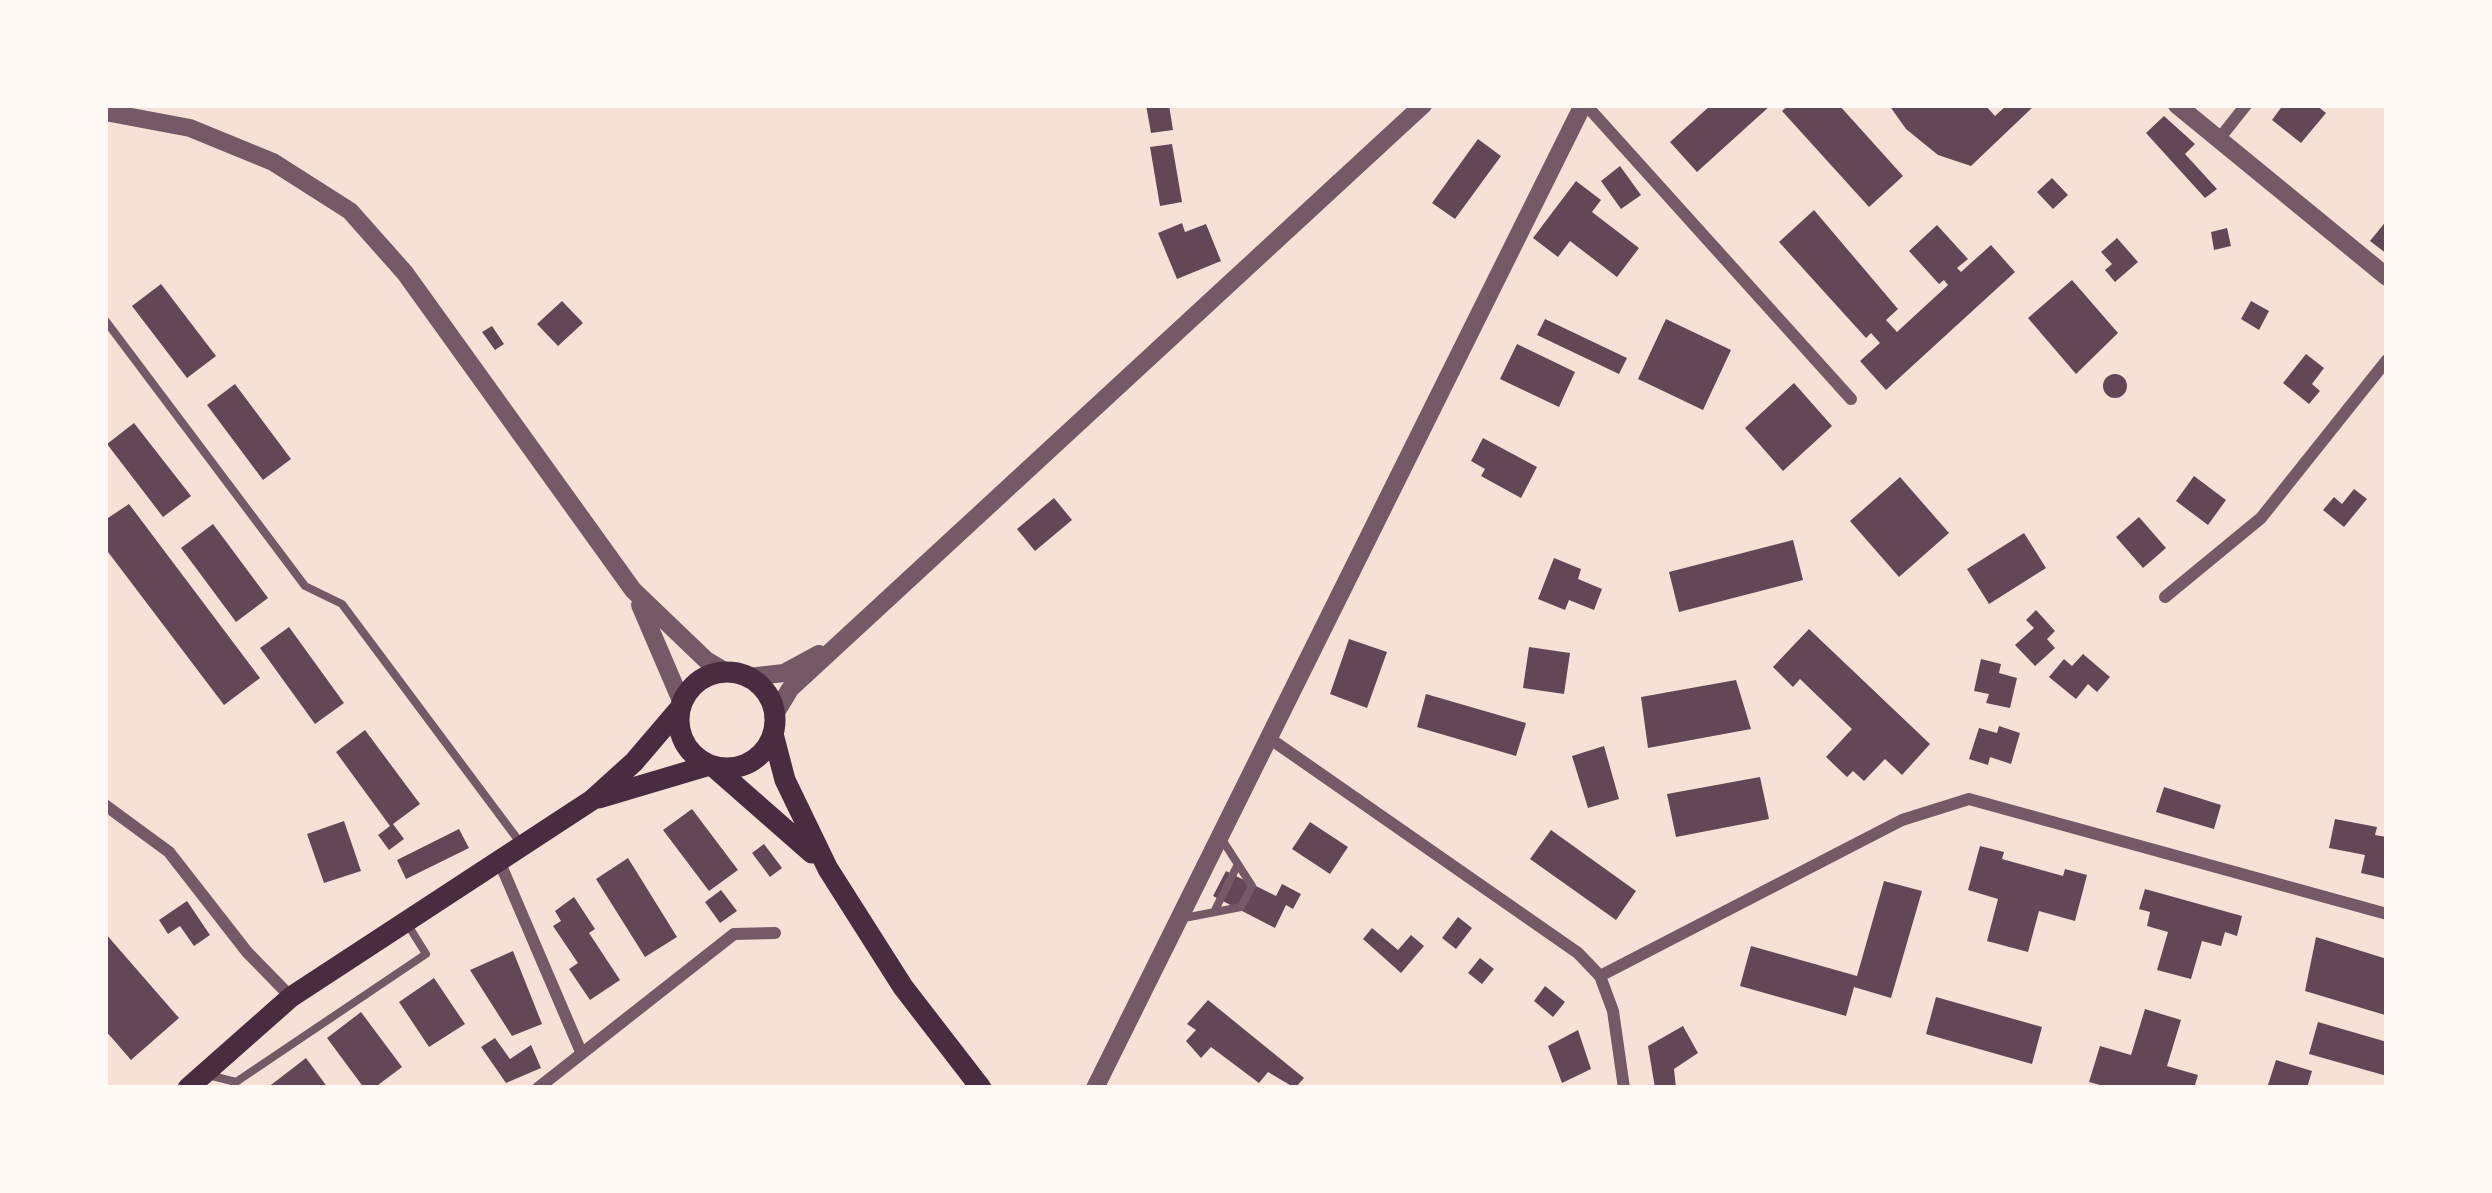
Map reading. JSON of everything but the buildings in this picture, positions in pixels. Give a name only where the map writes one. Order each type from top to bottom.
[{"type":"main road","points":[[194,1081],[291,998],[592,800],[634,762],[703,679],[737,674],[766,692],[785,780],[828,869],[903,987],[981,1088]]},
{"type":"main road","points":[[682,705],[685,743],[754,798],[828,869]]},
{"type":"main road","points":[[592,800],[712,766],[750,763],[774,724]]},
{"type":"street","points":[[774,724],[790,689],[1423,105]]},
{"type":"street","points":[[1094,1088],[1584,105],[1851,399]]},
{"type":"street","points":[[2177,105],[2387,277]]},
{"type":"street","points":[[2219,139],[2246,105]]},
{"type":"street","points":[[105,112],[190,128],[273,162],[350,211],[405,273],[633,590],[706,660],[737,674],[784,673],[844,641]]},
{"type":"street","points":[[2165,597],[2260,518],[2387,360]]},
{"type":"street","points":[[633,590],[682,705]]},
{"type":"street","points":[[1269,738],[1578,953],[1600,976],[1613,1011],[1624,1088]]},
{"type":"street","points":[[1600,976],[1902,820],[1969,799],[2387,914]]},
{"type":"street","points":[[105,805],[169,852],[247,952],[291,998]]},
{"type":"street","points":[[500,863],[581,1052]]},
{"type":"street","points":[[538,1088],[734,934],[775,933]]},
{"type":"lane","points":[[105,320],[305,586],[342,604],[523,847]]},
{"type":"lane","points":[[1177,920],[1241,907],[1252,886],[1220,834]]},
{"type":"lane","points":[[1215,910],[1237,866]]},
{"type":"lane","points":[[194,1081],[236,1082],[425,953],[407,922]]}]
